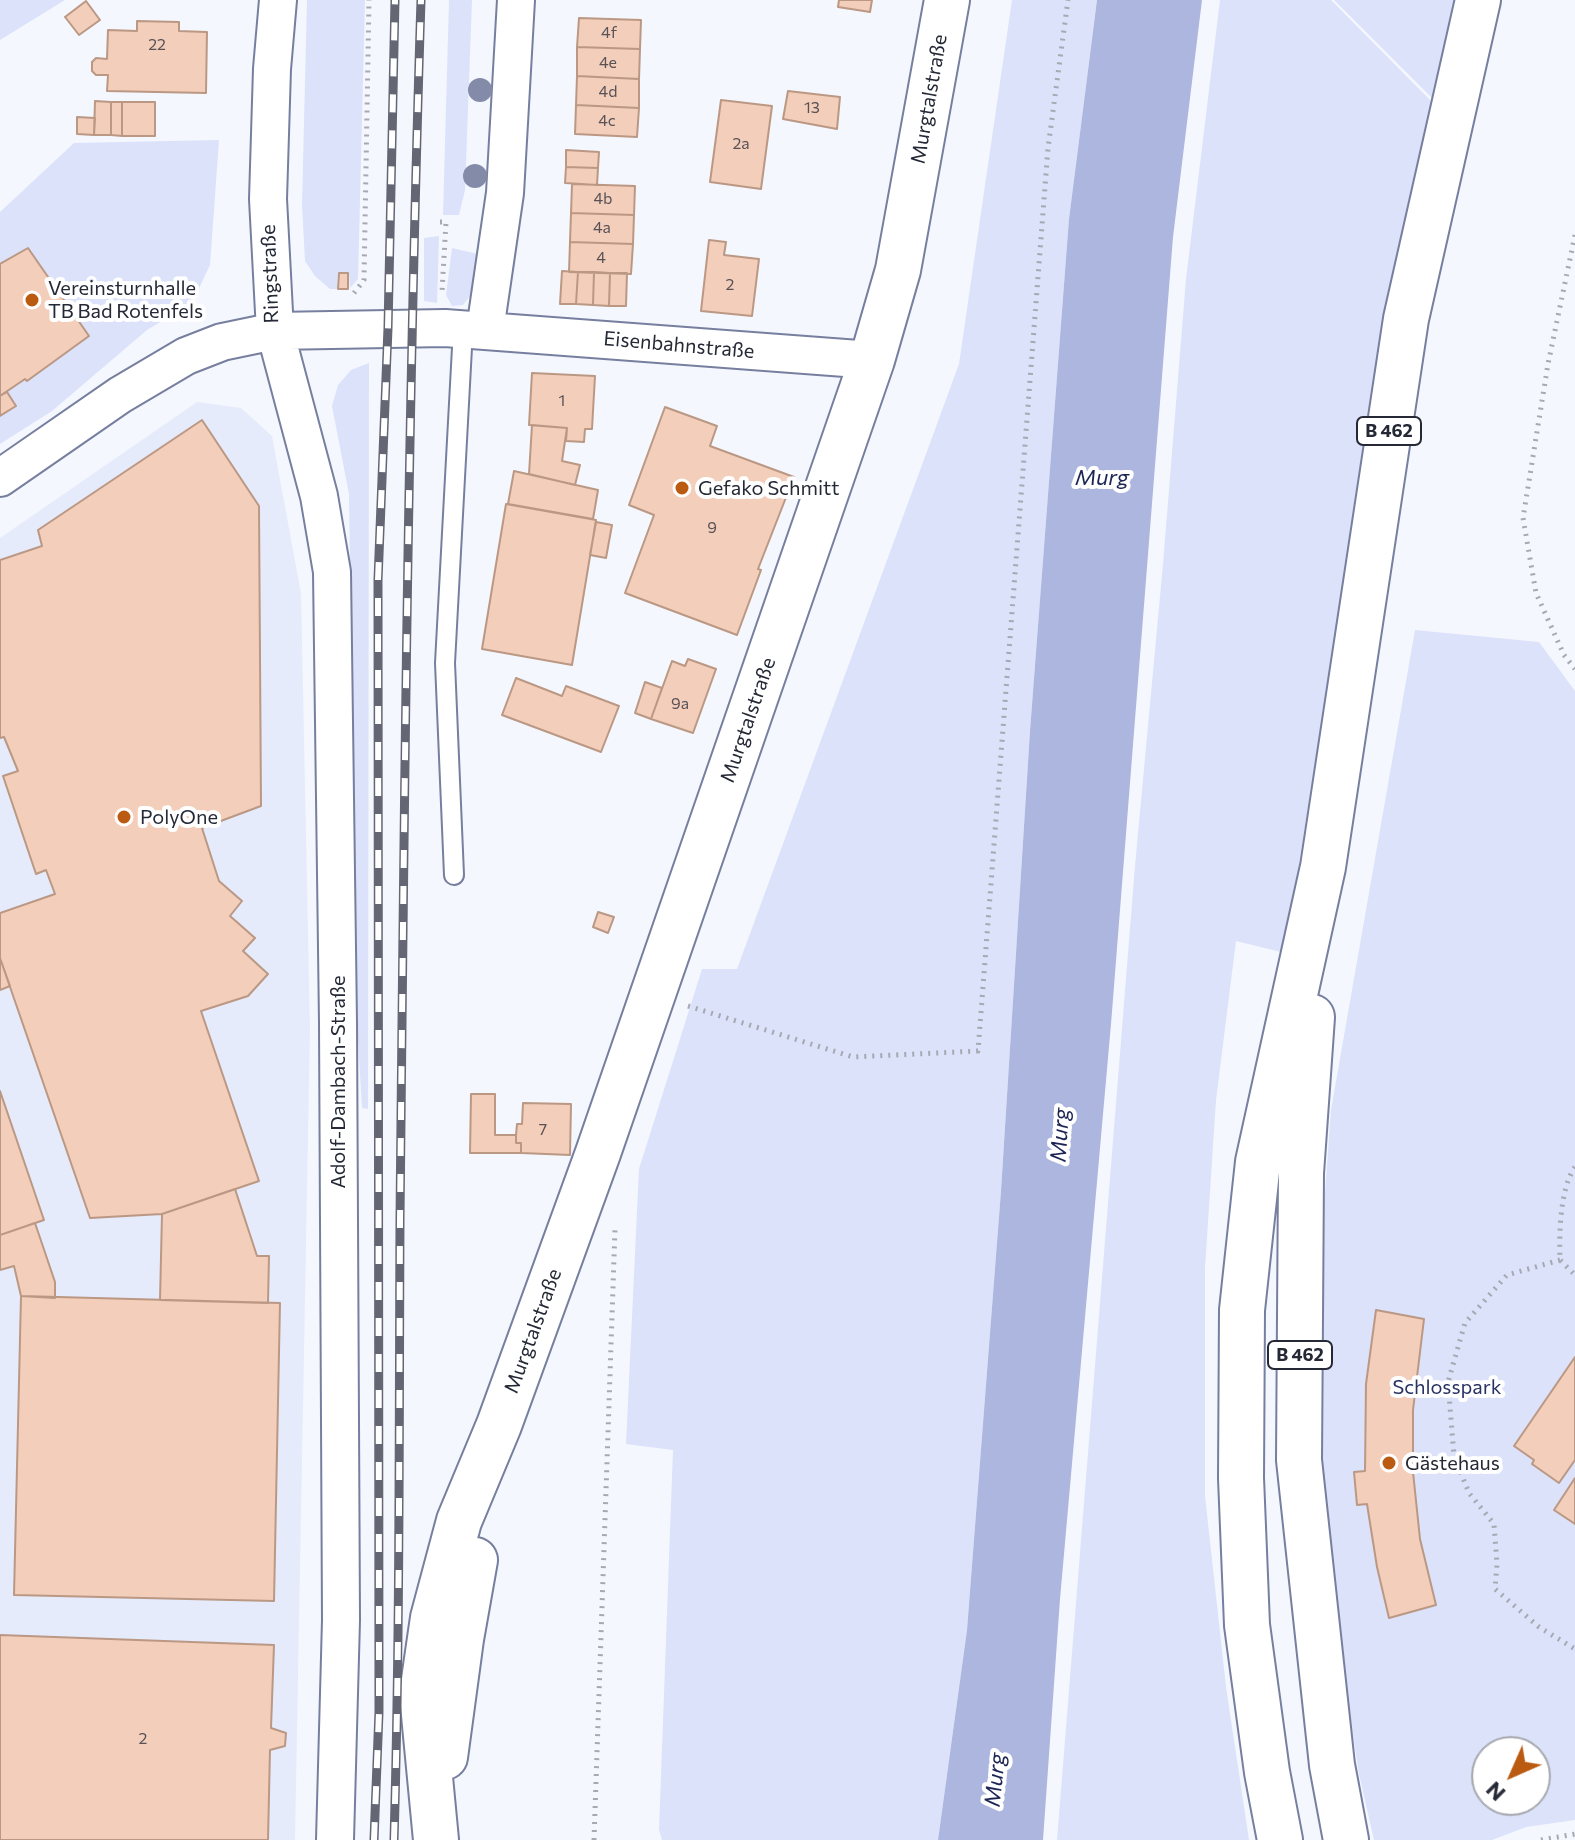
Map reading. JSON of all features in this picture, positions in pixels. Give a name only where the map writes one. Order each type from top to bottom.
[{"type":"main road","name":"Murgtalstraße","points":[[436,1836],[422,1694],[433,1618],[459,1521],[499,1425],[598,1153],[872,360],[898,270],[947,0]]},
{"type":"main road","name":"B 462","points":[[1280,1840],[1267,1772],[1247,1625],[1241,1478],[1242,1310],[1258,1162],[1323,867],[1406,319],[1478,0]]},
{"type":"main road","name":"B 462","points":[[1323,867],[1301,1173],[1299,1460],[1332,1765],[1346,1840]]},
{"type":"street","name":"Ringstraße","points":[[0,478],[120,395],[186,356],[222,342],[275,331],[268,199],[272,69],[278,0]]},
{"type":"street","points":[[474,329],[505,193],[516,0]]},
{"type":"street","name":"Eisenbahnstraße","points":[[275,331],[474,329],[872,360]]},
{"type":"street","name":"Adolf-Dambach-Straße","points":[[275,331],[319,496],[332,572],[341,1589],[335,1840]]},
{"type":"lane","points":[[454,875],[445,663],[474,329]]},
{"type":"path","points":[[347,330],[346,299],[364,280],[369,0]]},
{"type":"path","points":[[715,1016],[853,1057],[978,1051],[1048,148],[1068,0]]},
{"type":"path","points":[[440,222],[446,222],[442,297]]},
{"type":"path","points":[[1575,235],[1532,453],[1523,518],[1536,593],[1564,655],[1575,669]]},
{"type":"path","points":[[1575,1167],[1569,1175],[1559,1232],[1560,1260],[1575,1275]]},
{"type":"path","points":[[594,1840],[615,1223]]},
{"type":"path","points":[[1560,1260],[1507,1275],[1465,1323],[1448,1382],[1454,1456],[1469,1493],[1494,1524],[1495,1589],[1539,1627],[1575,1649]]},
{"type":"path","points":[[1541,1840],[1575,1834]]},
{"type":"shaded area","points":[[197,402],[241,408],[272,436],[301,593],[310,1029],[295,1840],[0,1840],[0,538]]},
{"type":"green space","points":[[0,0],[65,0],[0,40]]},
{"type":"green space","points":[[307,0],[365,0],[358,279],[350,288],[349,273],[338,272],[337,289],[330,289],[315,276],[305,261],[302,205]]},
{"type":"green space","points":[[449,0],[472,0],[465,190],[459,215],[443,215]]},
{"type":"green space","points":[[1012,0],[1097,0],[1069,219],[967,1630],[938,1840],[662,1840],[659,1830],[673,1450],[626,1444],[639,1169],[702,969],[737,969],[959,364]]},
{"type":"green space","points":[[1220,0],[1331,0],[1432,102],[1370,413],[1285,953],[1236,941],[1216,1100],[1205,1268],[1205,1496],[1226,1687],[1249,1840],[1057,1840],[1135,866],[1186,279]]},
{"type":"green space","points":[[1334,0],[1456,0],[1433,99]]},
{"type":"green space","points":[[219,140],[210,265],[192,303],[147,330],[52,411],[0,444],[0,212],[74,143]]},
{"type":"green space","points":[[439,236],[437,303],[424,301],[424,238]]},
{"type":"green space","points":[[452,248],[482,255],[479,285],[463,305],[452,306],[446,295]]},
{"type":"green space","points":[[369,363],[368,1109],[362,1108],[356,1007],[349,494],[332,406],[338,385],[351,370]]},
{"type":"green space","name":"Schlosspark","points":[[1415,630],[1539,642],[1575,691],[1575,1820],[1526,1827],[1492,1840],[1374,1840],[1359,1774],[1334,1613],[1316,1462],[1319,1275],[1331,1110]]},
{"type":"water","name":"Murg","points":[[1097,0],[1202,0],[1173,237],[1111,1024],[1060,1599],[1043,1840],[938,1840],[967,1630],[1069,219]]},
{"type":"building","points":[[839,0],[872,0],[870,12],[838,7]]},
{"type":"building","points":[[86,1],[100,20],[79,35],[65,17]]},
{"type":"building","points":[[579,18],[641,20],[640,49],[577,47]]},
{"type":"building","points":[[137,21],[179,22],[179,31],[207,32],[206,93],[107,91],[108,75],[96,75],[92,71],[92,62],[96,58],[107,59],[108,30],[137,31]]},
{"type":"building","points":[[577,47],[640,49],[639,79],[577,76]]},
{"type":"building","points":[[577,76],[639,79],[639,108],[576,105]]},
{"type":"building","points":[[788,91],[840,97],[837,129],[783,119]]},
{"type":"building","points":[[721,100],[772,106],[761,189],[710,182]]},
{"type":"building","points":[[95,101],[111,102],[111,135],[94,135]]},
{"type":"building","points":[[111,102],[122,102],[122,136],[111,135]]},
{"type":"building","points":[[122,102],[155,102],[155,136],[122,136]]},
{"type":"building","points":[[576,105],[639,108],[637,137],[575,134]]},
{"type":"building","points":[[77,117],[95,118],[94,135],[77,134]]},
{"type":"building","points":[[566,150],[599,152],[598,168],[566,167]]},
{"type":"building","points":[[566,167],[598,168],[597,185],[565,183]]},
{"type":"building","points":[[572,184],[635,186],[634,215],[571,213]]},
{"type":"building","points":[[571,213],[634,215],[633,244],[570,242]]},
{"type":"building","points":[[709,240],[726,242],[724,255],[759,259],[752,316],[701,311]]},
{"type":"building","points":[[570,242],[633,244],[631,274],[569,272]]},
{"type":"building","name":"Vereinsturnhalle TB Bad Rotenfels","points":[[28,248],[89,336],[27,381],[25,379],[0,396],[0,264]]},
{"type":"building","points":[[562,271],[578,272],[576,304],[560,304]]},
{"type":"building","points":[[578,272],[594,272],[593,305],[576,304]]},
{"type":"building","points":[[594,272],[610,273],[609,306],[593,305]]},
{"type":"building","points":[[339,273],[348,273],[348,289],[338,289]]},
{"type":"building","points":[[610,273],[627,273],[626,306],[609,306]]},
{"type":"building","points":[[532,373],[595,376],[592,429],[585,429],[584,442],[566,441],[567,428],[529,425]]},
{"type":"building","points":[[7,392],[16,406],[0,416],[0,396]]},
{"type":"building","points":[[665,407],[717,426],[710,446],[794,477],[758,569],[761,570],[737,635],[625,593],[654,515],[629,505]]},
{"type":"building","name":"PolyOne","points":[[202,420],[259,506],[261,806],[202,828],[219,881],[242,901],[230,916],[255,938],[243,951],[268,974],[248,996],[201,1011],[259,1181],[162,1214],[90,1218],[0,958],[0,913],[55,894],[46,870],[36,874],[3,776],[18,771],[4,737],[0,738],[0,560],[42,546],[38,530]]},
{"type":"building","points":[[532,425],[567,428],[562,461],[580,465],[575,485],[529,474]]},
{"type":"building","points":[[514,471],[598,490],[593,519],[508,504]]},
{"type":"building","points":[[506,504],[596,520],[572,665],[482,649]]},
{"type":"building","points":[[596,522],[612,525],[606,558],[590,555]]},
{"type":"building","points":[[688,659],[716,669],[693,733],[651,719],[672,661],[685,666]]},
{"type":"building","points":[[516,678],[562,696],[566,686],[619,706],[601,752],[502,715]]},
{"type":"building","points":[[645,682],[662,688],[651,719],[635,713]]},
{"type":"building","points":[[598,912],[614,917],[608,933],[593,927]]},
{"type":"building","points":[[0,958],[10,986],[0,990]]},
{"type":"building","points":[[0,1091],[44,1220],[0,1235]]},
{"type":"building","points":[[471,1094],[495,1094],[495,1135],[516,1135],[516,1143],[521,1143],[521,1153],[470,1153]]},
{"type":"building","points":[[523,1103],[571,1104],[570,1155],[521,1153],[521,1143],[516,1143],[516,1135],[517,1124],[522,1124]]},
{"type":"building","points":[[235,1189],[257,1256],[269,1256],[268,1303],[160,1300],[162,1214]]},
{"type":"building","points":[[35,1223],[55,1282],[55,1298],[21,1296],[14,1266],[0,1270],[0,1235]]},
{"type":"building","points":[[21,1296],[280,1303],[274,1601],[14,1595]]},
{"type":"building","name":"Gästehaus","points":[[1376,1310],[1424,1319],[1413,1410],[1413,1472],[1420,1539],[1436,1605],[1389,1618],[1367,1504],[1357,1505],[1354,1472],[1365,1471],[1366,1384]]},
{"type":"building","points":[[1575,1357],[1575,1460],[1559,1483],[1532,1464],[1534,1460],[1514,1446]]},
{"type":"building","points":[[1575,1478],[1575,1524],[1554,1510]]},
{"type":"building","points":[[0,1635],[274,1645],[271,1728],[286,1733],[285,1746],[270,1750],[268,1840],[0,1840]]},
{"type":"railway","points":[[374,1840],[379,1712],[378,580],[388,328],[395,0]]},
{"type":"railway","points":[[394,1840],[407,610],[421,0]]},
{"type":"place","name":"Vereinsturnhalle TB Bad Rotenfels","points":[[32,300]]},
{"type":"place","name":"Gefako Schmitt","points":[[682,488]]},
{"type":"place","name":"PolyOne","points":[[124,817]]},
{"type":"place","name":"Gästehaus","points":[[1389,1463]]}]
